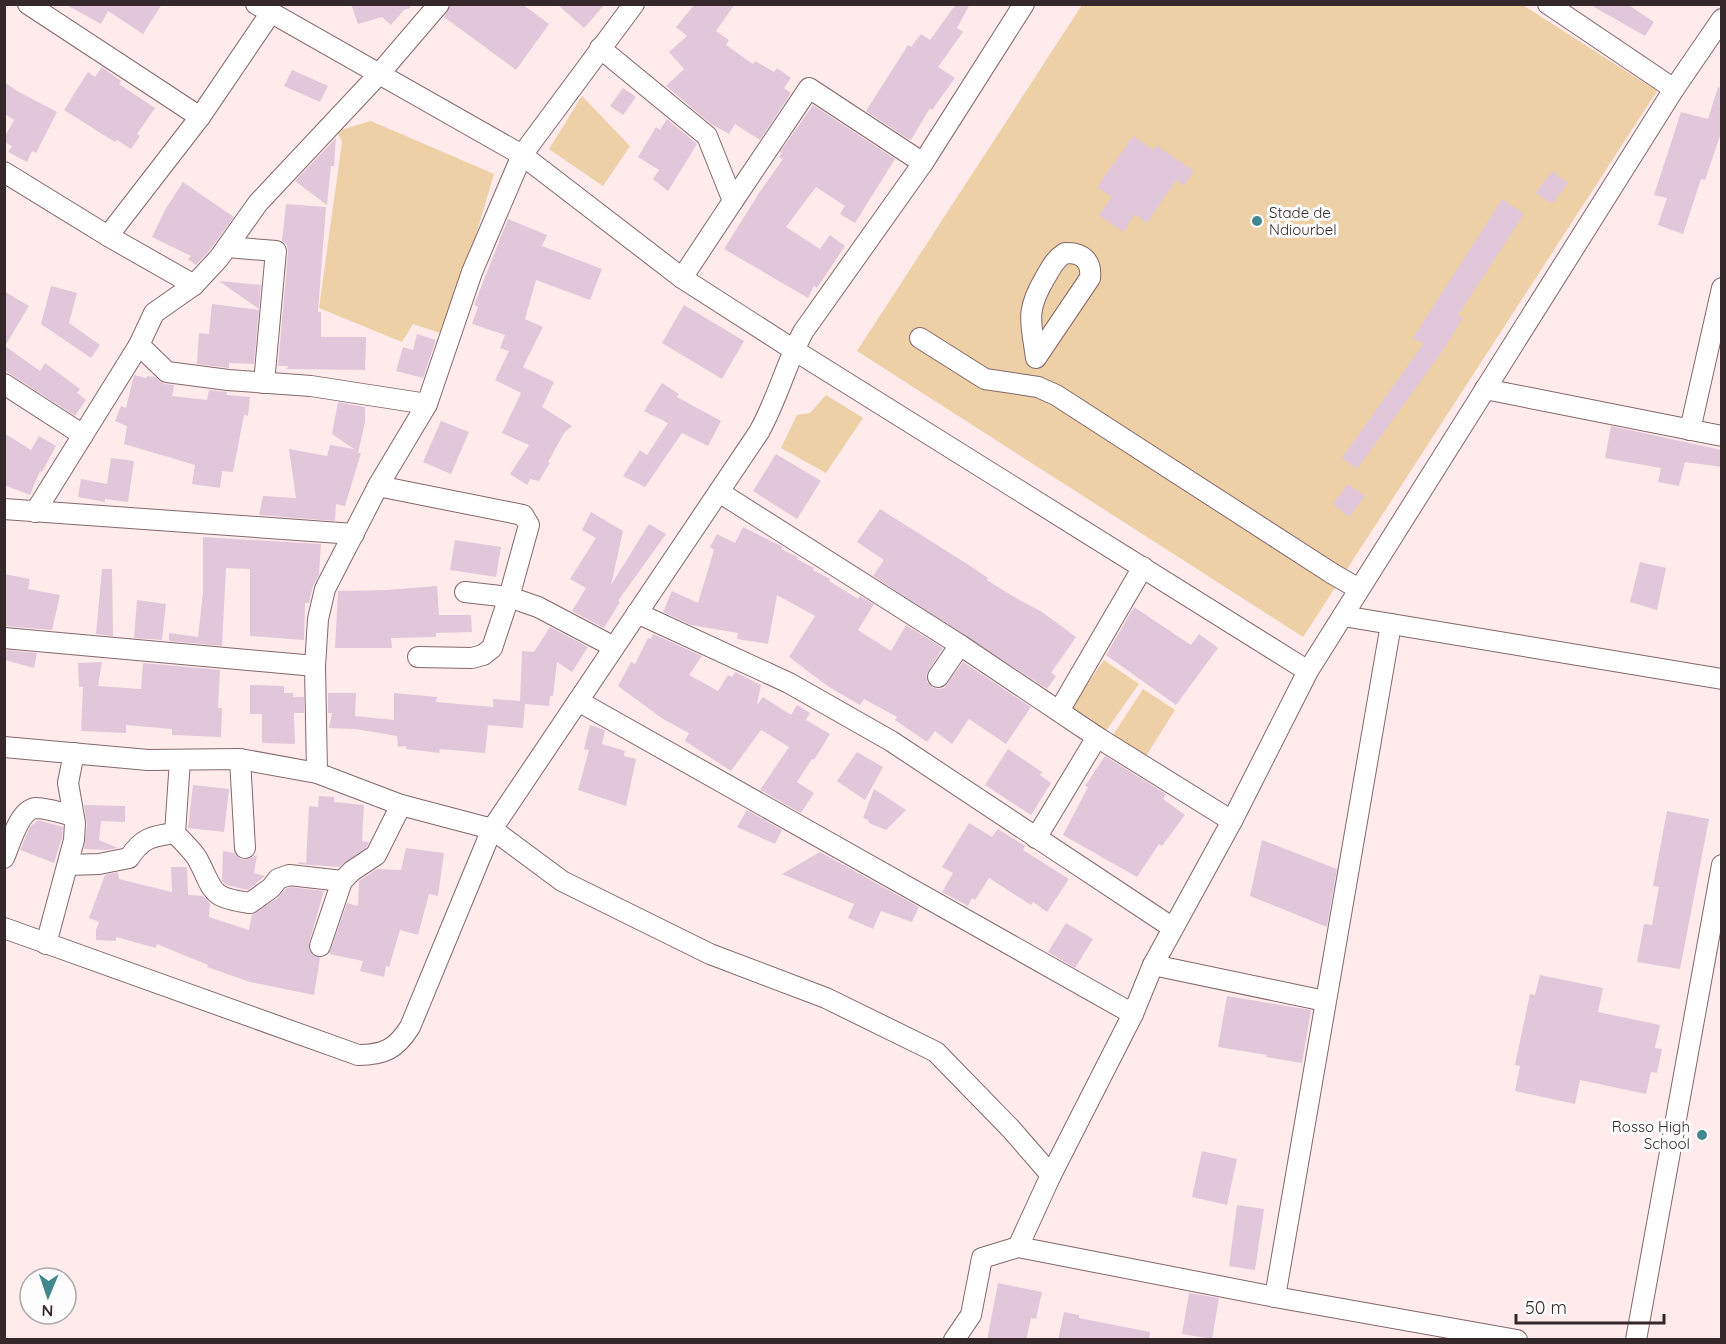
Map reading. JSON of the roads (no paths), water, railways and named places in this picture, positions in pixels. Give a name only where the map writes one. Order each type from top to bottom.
[{"type":"street","points":[[27,4],[200,117]]},
{"type":"street","points":[[35,512],[139,345],[154,313],[194,285],[227,247],[258,203],[380,73],[439,4]]},
{"type":"street","points":[[317,773],[315,666],[318,619],[325,589],[378,486],[427,404],[472,272],[522,154],[634,4]]},
{"type":"street","points":[[4,928],[358,1055],[374,1055],[389,1050],[401,1040],[410,1027],[492,829],[769,413],[794,350],[814,315],[923,163],[1024,4]]},
{"type":"street","points":[[1548,4],[1674,89]]},
{"type":"street","points":[[108,236],[200,117],[263,9],[522,154],[682,278],[1308,671]]},
{"type":"street","points":[[1018,1247],[1051,1176],[1133,1014],[1153,965],[1232,821],[1308,671],[1674,89],[1722,19]]},
{"type":"street","points":[[600,48],[707,136],[733,201]]},
{"type":"street","points":[[682,278],[810,88],[923,163]]},
{"type":"street","points":[[4,172],[108,236],[194,285]]},
{"type":"street","points":[[227,247],[276,251],[264,382]]},
{"type":"street","points":[[1028,385],[1036,358],[1090,278],[1091,270],[1088,262],[1082,256],[1074,253],[1058,258],[1033,299],[1030,315],[1036,358]]},
{"type":"street","points":[[1690,430],[1721,290]]},
{"type":"street","points":[[920,338],[985,379],[1028,385],[1056,395],[1359,589]]},
{"type":"street","points":[[139,345],[168,372],[228,380],[311,386],[427,404]]},
{"type":"street","points":[[4,384],[83,435]]},
{"type":"street","points":[[1485,389],[1722,436]]},
{"type":"street","points":[[378,486],[518,514],[526,518],[530,525],[495,643],[488,652],[472,658],[418,657]]},
{"type":"street","points":[[718,492],[960,645],[1097,737],[1232,821]]},
{"type":"street","points":[[4,509],[354,534]]},
{"type":"street","points":[[1059,711],[1143,567]]},
{"type":"street","points":[[465,592],[509,597],[538,607],[614,647]]},
{"type":"street","points":[[637,613],[789,682],[891,741],[1173,928]]},
{"type":"street","points":[[1342,616],[1722,679]]},
{"type":"street","points":[[1275,1297],[1391,624]]},
{"type":"street","points":[[4,638],[315,666]]},
{"type":"street","points":[[938,677],[960,645]]},
{"type":"street","points":[[578,700],[1133,1014]]},
{"type":"street","points":[[1036,838],[1097,737]]},
{"type":"street","points":[[4,747],[148,760],[240,759],[317,773],[401,805],[492,829],[562,881],[710,954],[826,998],[936,1052],[1011,1129],[1051,1176]]},
{"type":"street","points":[[46,944],[75,832],[68,783],[75,753]]},
{"type":"street","points":[[240,759],[245,848]]},
{"type":"street","points":[[180,760],[175,833],[195,855],[213,892],[232,901],[250,903],[271,888],[278,879],[289,875],[342,881]]},
{"type":"street","points":[[320,946],[342,881],[352,871],[376,855],[401,805]]},
{"type":"street","points":[[4,858],[23,814],[29,810],[36,808],[73,816]]},
{"type":"street","points":[[68,865],[99,864],[129,858],[138,845],[156,836],[175,833]]},
{"type":"street","points":[[1636,1340],[1722,866]]},
{"type":"street","points":[[1153,965],[1325,1001]]},
{"type":"street","points":[[954,1340],[971,1316],[982,1258],[1018,1247],[1275,1297],[1516,1340]]},
{"type":"place","name":"Stade de Ndiourbel","points":[[1257,221]]},
{"type":"place","name":"Rosso High School","points":[[1702,1135]]}]
